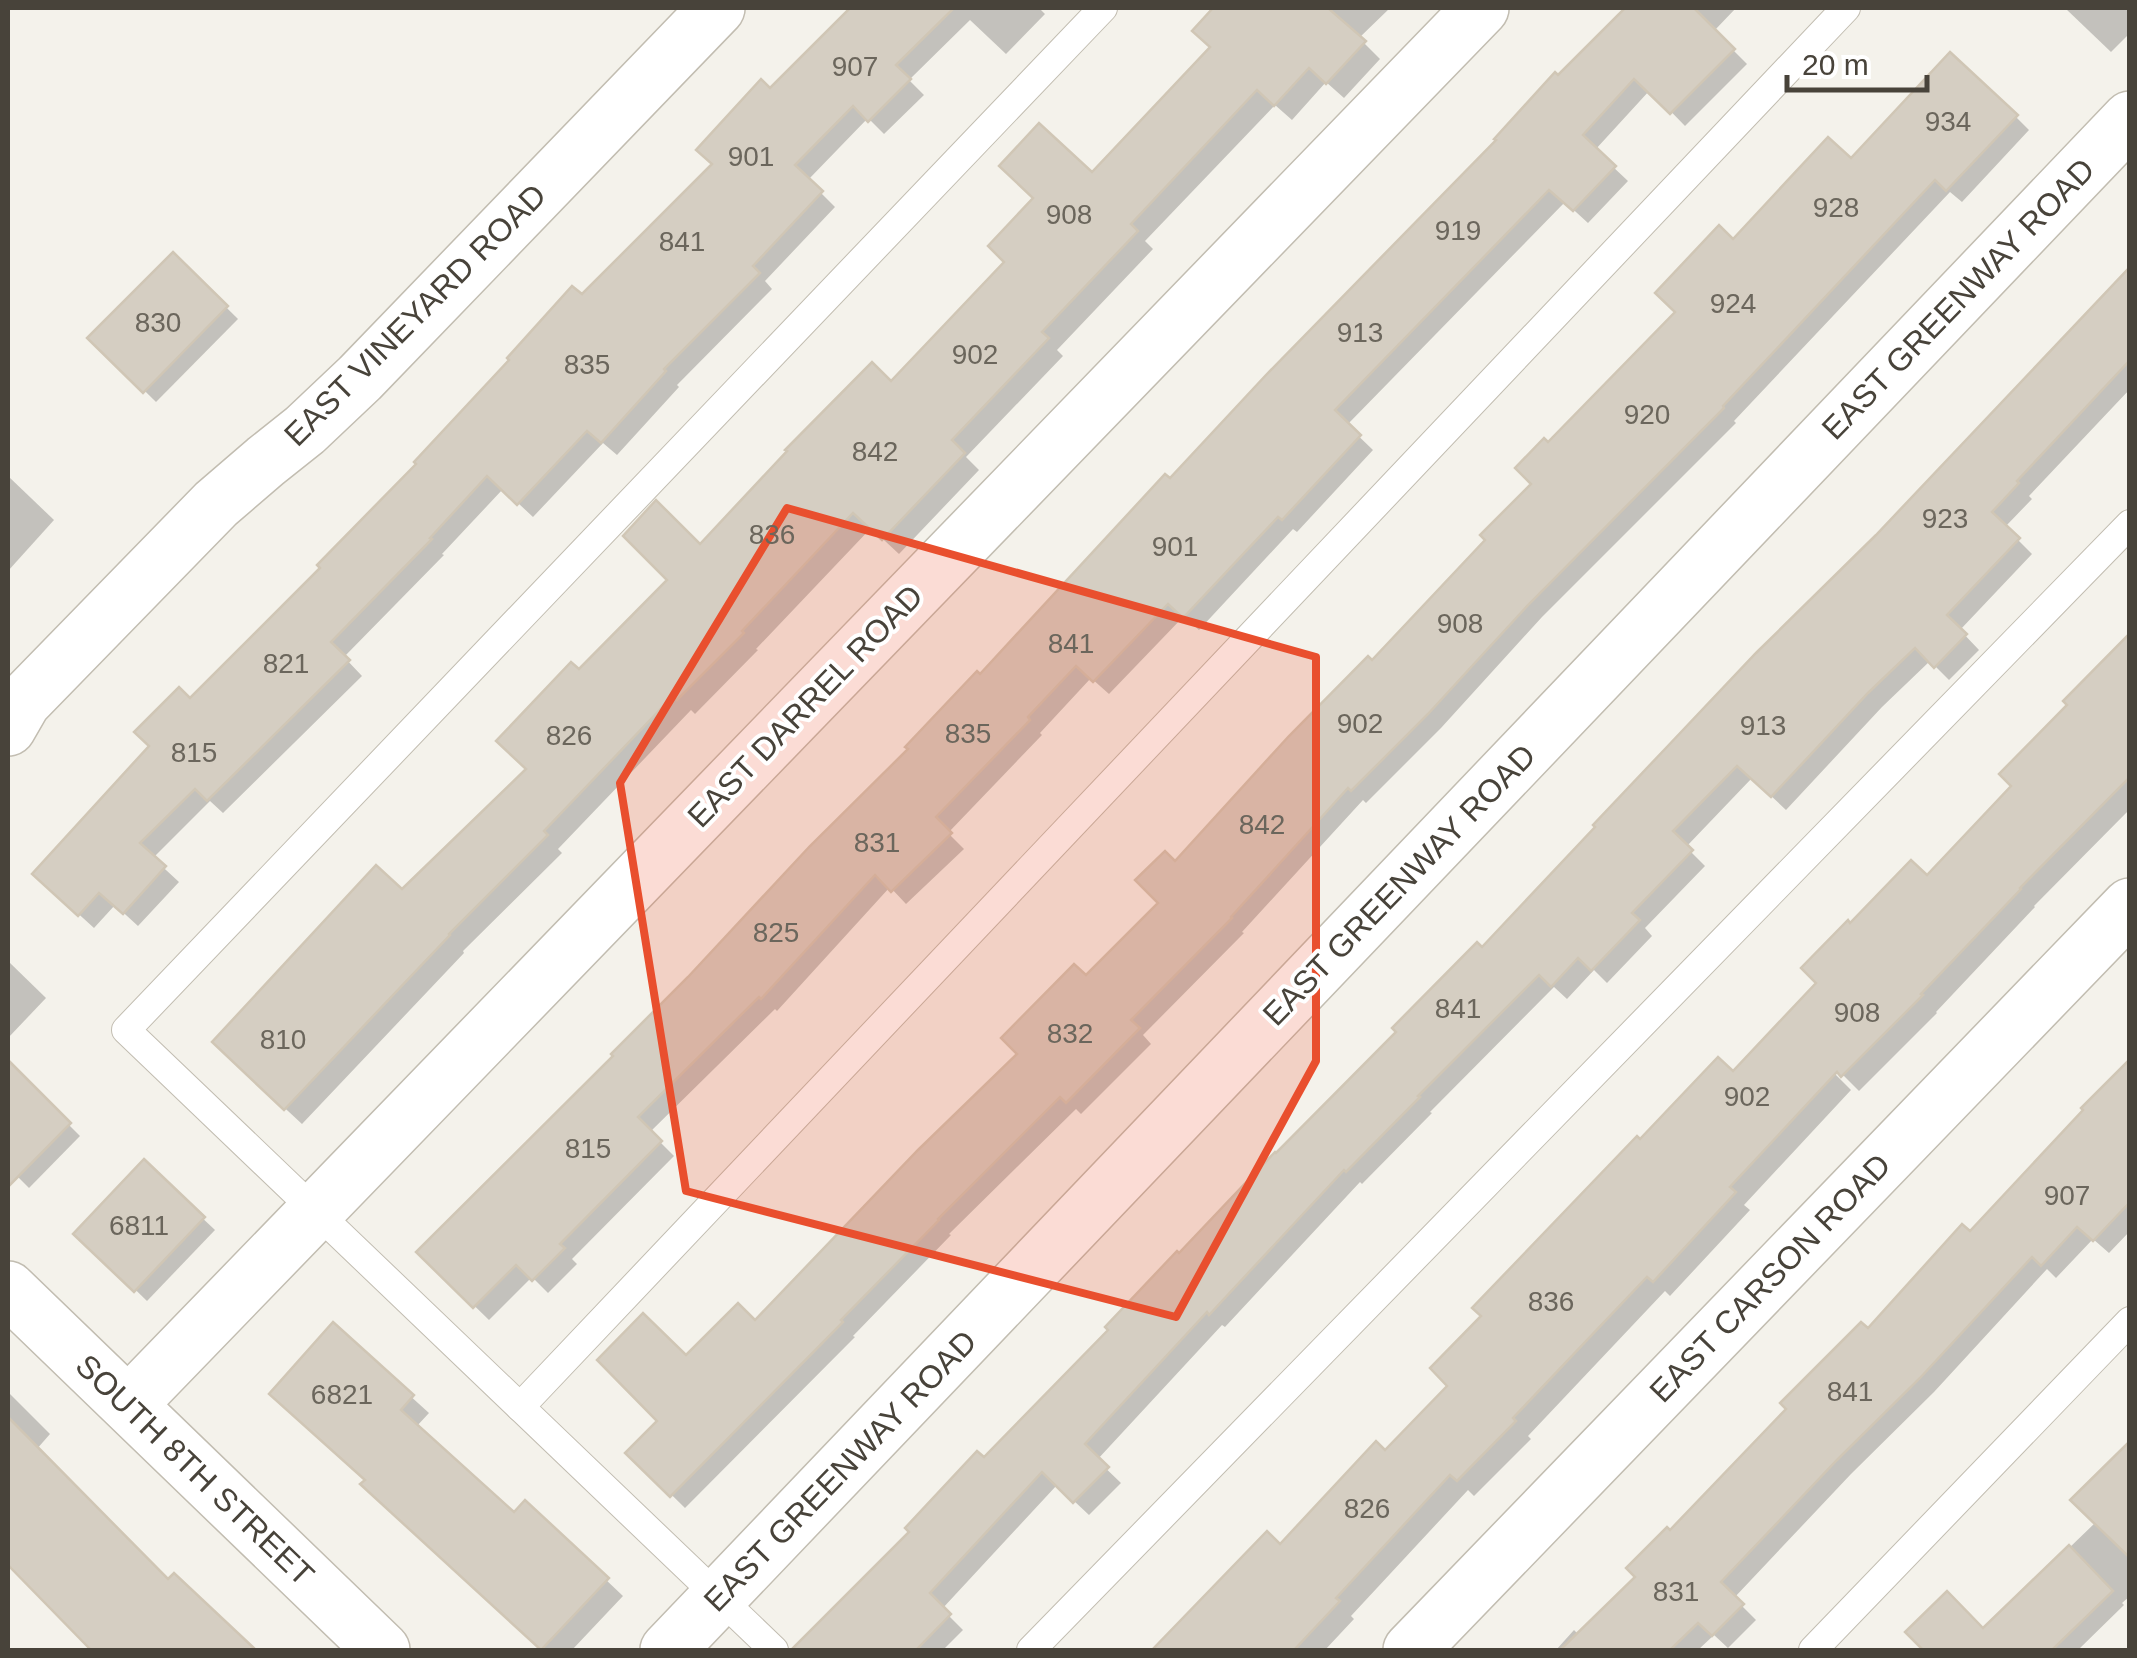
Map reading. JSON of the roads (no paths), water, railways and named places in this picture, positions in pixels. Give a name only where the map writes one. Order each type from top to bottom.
[{"type":"street","name":"EAST VINEYARD ROAD","points":[[13,714],[216,504],[306,430],[360,378],[717,8]]},
{"type":"street","name":"EAST DARREL ROAD","points":[[129,1404],[1481,8]]},
{"type":"street","name":"EAST GREENWAY ROAD","points":[[668,1650],[2123,139]]},
{"type":"street","name":"EAST CARSON ROAD","points":[[1412,1650],[2130,906]]},
{"type":"street","name":"SOUTH 8TH STREET","points":[[8,1289],[382,1650]]},
{"type":"lane","points":[[774,1650],[126,1030],[1102,8]]},
{"type":"lane","points":[[520,1408],[1846,8]]},
{"type":"lane","points":[[1031,1650],[2130,524]]},
{"type":"lane","points":[[1814,1650],[2130,1321]]}]
